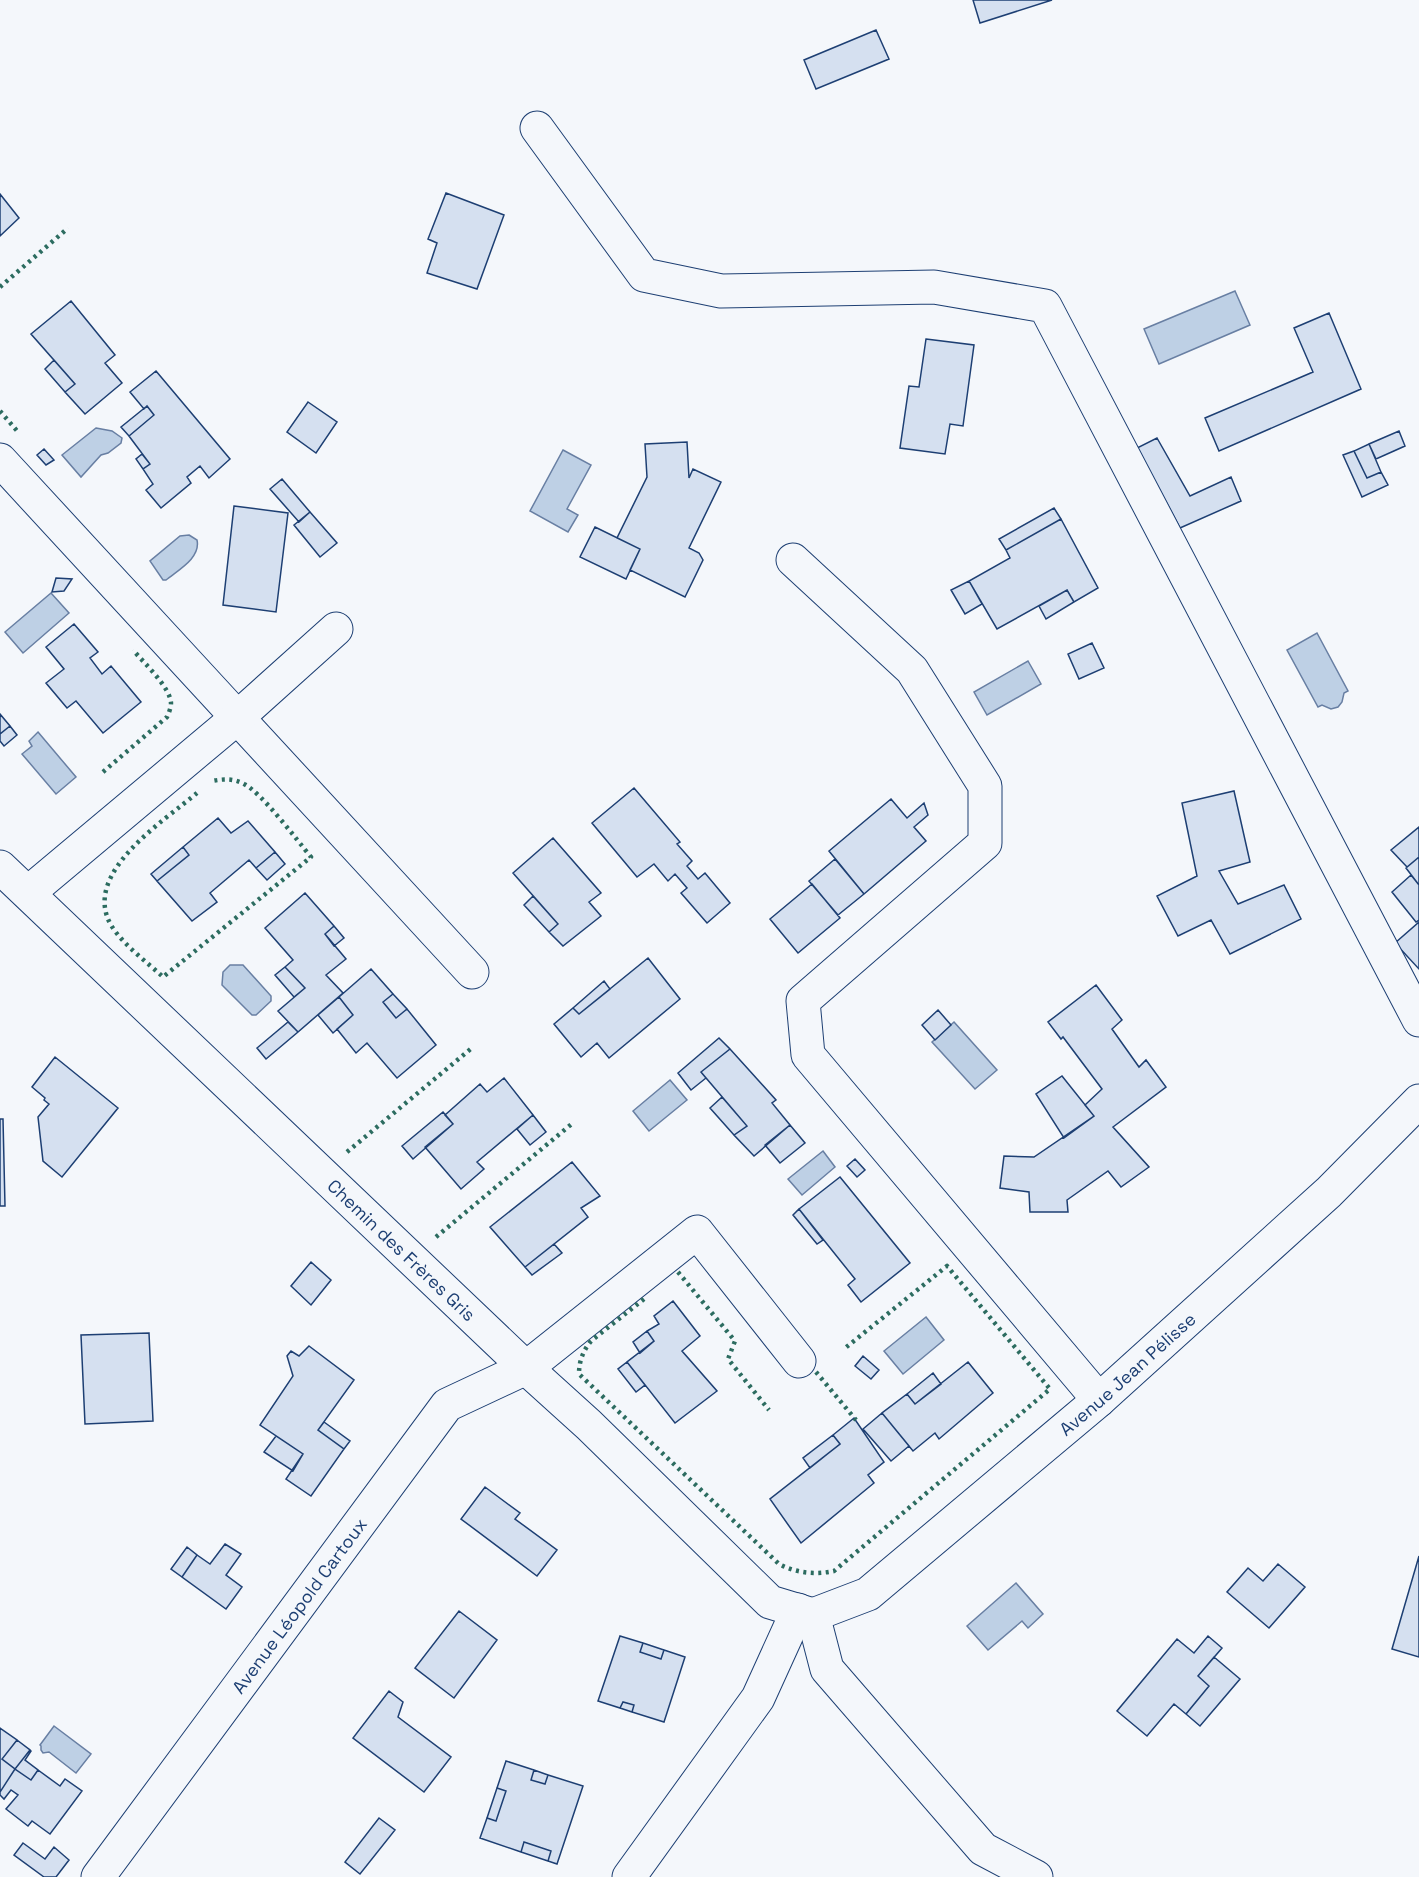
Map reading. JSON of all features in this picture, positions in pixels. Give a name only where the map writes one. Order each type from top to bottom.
[{"type":"street","points":[[537,128],[644,275],[721,291],[934,287],[1045,306],[1419,1020]]},
{"type":"street","points":[[0,460],[472,972]]},
{"type":"street","points":[[793,560],[912,670],[985,786],[985,843],[803,1001],[808,1055],[1099,1400]]},
{"type":"street","points":[[28,893],[238,717],[336,629]]},
{"type":"street","name":"Chemin des Frères Gris","points":[[0,867],[526,1368],[589,1425],[770,1602],[805,1613]]},
{"type":"street","name":"Avenue Jean Pélisse","points":[[805,1613],[868,1594],[1099,1400],[1329,1192],[1419,1101]]},
{"type":"street","name":"Avenue Léopold Cartoux","points":[[98,1877],[447,1405],[526,1368],[697,1232],[799,1360]]},
{"type":"street","points":[[629,1877],[758,1698],[805,1613]]},
{"type":"street","points":[[805,1613],[827,1670],[983,1848],[1036,1877]]},
{"type":"water","points":[[1235,291],[1250,325],[1159,364],[1144,329]]},
{"type":"water","points":[[96,428],[112,431],[122,438],[121,443],[108,453],[101,455],[81,477],[62,455]]},
{"type":"water","points":[[563,450],[591,465],[567,509],[578,515],[568,532],[530,511]]},
{"type":"water","points":[[189,535],[197,540],[196,552],[182,568],[163,580],[150,561],[180,536]]},
{"type":"water","points":[[51,593],[69,613],[23,653],[5,632]]},
{"type":"water","points":[[1317,633],[1348,691],[1344,693],[1338,707],[1331,709],[1322,705],[1318,707],[1287,650]]},
{"type":"water","points":[[1028,661],[1041,684],[987,715],[974,692]]},
{"type":"water","points":[[38,732],[76,777],[56,794],[22,754],[32,746],[29,741]]},
{"type":"water","points":[[230,965],[243,965],[271,996],[271,1001],[256,1015],[252,1015],[222,985],[223,972]]},
{"type":"water","points":[[954,1022],[997,1070],[975,1089],[932,1042]]},
{"type":"water","points":[[670,1080],[687,1100],[649,1131],[633,1111]]},
{"type":"water","points":[[823,1151],[835,1167],[802,1195],[788,1179]]},
{"type":"water","points":[[926,1317],[944,1340],[903,1374],[884,1351]]},
{"type":"water","points":[[1016,1583],[1043,1614],[1028,1628],[1022,1621],[988,1650],[967,1626]]},
{"type":"water","points":[[54,1726],[91,1754],[76,1773],[49,1752],[43,1753],[41,1750],[40,1745]]},
{"type":"building","points":[[973,0],[1052,0],[980,23]]},
{"type":"building","points":[[876,30],[889,59],[816,89],[804,60]]},
{"type":"building","points":[[446,193],[504,215],[477,289],[427,273],[437,243],[428,239]]},
{"type":"building","points":[[0,194],[19,218],[0,236]]},
{"type":"building","points":[[71,301],[115,355],[105,363],[122,383],[85,414],[65,392],[75,384],[31,334]]},
{"type":"building","points":[[1329,313],[1361,389],[1219,451],[1205,418],[1313,372],[1294,328]]},
{"type":"building","points":[[926,339],[974,345],[963,426],[950,424],[945,454],[900,448],[909,386],[919,387]]},
{"type":"building","points":[[54,360],[75,384],[65,392],[45,369]]},
{"type":"building","points":[[156,371],[230,459],[209,478],[200,466],[187,477],[191,483],[161,508],[146,490],[153,484],[143,469],[150,464],[129,436],[154,415],[147,406],[144,409],[130,392]]},
{"type":"building","points":[[308,402],[337,422],[316,453],[287,432]]},
{"type":"building","points":[[147,406],[154,415],[129,436],[121,427]]},
{"type":"building","points":[[1399,431],[1405,446],[1376,459],[1369,444]]},
{"type":"building","points":[[1157,438],[1190,496],[1231,477],[1241,501],[1180,528],[1137,448]]},
{"type":"building","points":[[687,442],[689,478],[693,469],[721,482],[689,548],[699,553],[703,560],[685,597],[630,570],[640,549],[617,538],[647,477],[645,444]]},
{"type":"building","points":[[1369,444],[1381,472],[1367,478],[1354,451]]},
{"type":"building","points":[[44,449],[54,460],[46,465],[37,455]]},
{"type":"building","points":[[1354,451],[1367,478],[1381,472],[1388,485],[1362,497],[1343,455]]},
{"type":"building","points":[[142,454],[150,464],[143,469],[136,459]]},
{"type":"building","points":[[282,479],[310,512],[299,522],[270,489]]},
{"type":"building","points":[[234,506],[288,513],[276,612],[223,605]]},
{"type":"building","points":[[1054,508],[1061,519],[1006,550],[999,539]]},
{"type":"building","points":[[310,512],[337,543],[320,557],[294,525]]},
{"type":"building","points":[[1061,519],[1098,588],[1074,602],[1067,590],[997,629],[969,581],[1010,558],[1006,550]]},
{"type":"building","points":[[595,527],[640,549],[626,579],[580,557]]},
{"type":"building","points":[[56,578],[72,579],[64,591],[52,592]]},
{"type":"building","points":[[969,581],[982,604],[965,614],[951,590]]},
{"type":"building","points":[[1067,590],[1074,602],[1046,619],[1039,606]]},
{"type":"building","points":[[74,624],[98,652],[90,658],[102,674],[111,666],[141,702],[103,733],[76,701],[67,708],[46,683],[64,669],[46,647]]},
{"type":"building","points":[[1092,643],[1104,668],[1079,679],[1068,654]]},
{"type":"building","points":[[0,714],[10,726],[0,734]]},
{"type":"building","points":[[10,726],[17,735],[4,746],[0,741],[0,734]]},
{"type":"building","points":[[634,788],[680,842],[677,844],[692,861],[687,866],[698,879],[705,873],[730,903],[707,923],[681,893],[687,888],[675,874],[668,881],[654,864],[637,877],[592,823]]},
{"type":"building","points":[[1234,791],[1250,862],[1219,871],[1238,904],[1284,885],[1301,919],[1230,954],[1211,920],[1178,936],[1157,896],[1197,876],[1182,803]]},
{"type":"building","points":[[891,799],[907,818],[924,803],[928,815],[914,827],[926,841],[864,894],[829,851]]},
{"type":"building","points":[[218,818],[231,833],[248,821],[275,852],[256,868],[249,860],[210,893],[217,902],[192,921],[157,881],[189,855],[183,847]]},
{"type":"building","points":[[1419,827],[1419,857],[1407,867],[1391,850]]},
{"type":"building","points":[[553,838],[601,893],[589,902],[601,916],[563,946],[549,932],[558,924],[513,873]]},
{"type":"building","points":[[183,847],[189,855],[157,881],[151,874]]},
{"type":"building","points":[[275,852],[285,864],[267,880],[256,868]]},
{"type":"building","points":[[1419,857],[1419,885],[1406,868]]},
{"type":"building","points":[[835,859],[864,894],[838,915],[809,881]]},
{"type":"building","points":[[1411,875],[1419,885],[1419,920],[1416,922],[1392,892]]},
{"type":"building","points":[[812,884],[840,918],[798,953],[770,919]]},
{"type":"building","points":[[305,893],[334,926],[325,934],[346,959],[326,975],[343,993],[298,1032],[278,1011],[305,988],[285,967],[293,960],[265,928]]},
{"type":"building","points":[[533,896],[558,924],[549,932],[524,905]]},
{"type":"building","points":[[1419,922],[1419,969],[1395,943]]},
{"type":"building","points":[[334,926],[344,938],[334,946],[325,934]]},
{"type":"building","points":[[648,958],[680,999],[609,1058],[597,1043],[581,1057],[554,1024],[573,1008],[579,1014]]},
{"type":"building","points":[[285,967],[305,988],[294,997],[275,975]]},
{"type":"building","points":[[371,969],[393,994],[383,1002],[396,1018],[407,1009],[436,1045],[397,1078],[367,1043],[356,1053],[337,1029],[353,1015],[339,997]]},
{"type":"building","points":[[604,981],[610,989],[579,1014],[573,1008]]},
{"type":"building","points":[[1096,985],[1122,1020],[1112,1029],[1139,1067],[1146,1060],[1166,1087],[1113,1127],[1149,1167],[1121,1187],[1108,1171],[1067,1200],[1068,1212],[1030,1212],[1029,1192],[1000,1188],[1004,1156],[1034,1157],[1094,1116],[1085,1105],[1102,1089],[1063,1037],[1061,1039],[1048,1022]]},
{"type":"building","points":[[393,994],[407,1009],[396,1018],[383,1002]]},
{"type":"building","points":[[339,997],[353,1015],[333,1033],[318,1015]]},
{"type":"building","points":[[938,1010],[951,1025],[935,1040],[922,1025]]},
{"type":"building","points":[[288,1022],[298,1032],[266,1059],[257,1048]]},
{"type":"building","points":[[719,1038],[730,1049],[701,1072],[706,1078],[691,1090],[678,1073]]},
{"type":"building","points":[[730,1049],[776,1100],[772,1103],[790,1125],[754,1156],[734,1135],[747,1126],[701,1072]]},
{"type":"building","points":[[55,1057],[118,1108],[62,1177],[43,1161],[38,1117],[49,1104],[32,1087]]},
{"type":"building","points":[[1062,1076],[1094,1116],[1064,1138],[1036,1094]]},
{"type":"building","points":[[504,1078],[533,1115],[477,1162],[484,1169],[461,1189],[425,1147],[453,1124],[445,1115],[480,1084],[487,1092]]},
{"type":"building","points":[[722,1097],[747,1126],[734,1135],[710,1108]]},
{"type":"building","points":[[443,1112],[453,1124],[413,1159],[402,1146]]},
{"type":"building","points":[[533,1115],[546,1132],[530,1145],[517,1129]]},
{"type":"building","points":[[0,1119],[3,1119],[5,1206],[0,1206]]},
{"type":"building","points":[[790,1125],[805,1143],[780,1163],[765,1145]]},
{"type":"building","points":[[855,1159],[865,1170],[857,1177],[847,1166]]},
{"type":"building","points":[[572,1162],[600,1196],[581,1208],[588,1217],[525,1267],[490,1227]]},
{"type":"building","points":[[840,1177],[910,1263],[861,1302],[848,1285],[855,1279],[799,1209]]},
{"type":"building","points":[[799,1209],[823,1240],[817,1244],[793,1215]]},
{"type":"building","points":[[554,1244],[562,1253],[532,1275],[525,1267]]},
{"type":"building","points":[[311,1262],[331,1280],[311,1305],[291,1286]]},
{"type":"building","points":[[673,1301],[700,1336],[682,1351],[717,1391],[675,1423],[627,1362],[654,1341],[647,1331],[659,1324],[654,1316]]},
{"type":"building","points":[[647,1331],[654,1341],[640,1353],[633,1342]]},
{"type":"building","points":[[149,1333],[153,1421],[85,1424],[81,1335]]},
{"type":"building","points":[[309,1346],[354,1380],[318,1430],[344,1449],[311,1496],[286,1479],[303,1454],[260,1425],[293,1376],[287,1356],[291,1351],[299,1356]]},
{"type":"building","points":[[863,1356],[879,1370],[871,1379],[855,1366]]},
{"type":"building","points":[[627,1362],[645,1385],[636,1392],[618,1369]]},
{"type":"building","points":[[968,1362],[993,1393],[939,1439],[935,1433],[913,1451],[882,1413],[907,1394],[915,1404]]},
{"type":"building","points":[[933,1373],[941,1384],[915,1404],[907,1394]]},
{"type":"building","points":[[882,1413],[909,1446],[891,1461],[863,1429]]},
{"type":"building","points":[[854,1418],[884,1462],[868,1475],[874,1483],[801,1543],[770,1499],[840,1444],[833,1435]]},
{"type":"building","points":[[324,1422],[350,1441],[344,1449],[318,1430]]},
{"type":"building","points":[[833,1435],[840,1444],[810,1468],[803,1458]]},
{"type":"building","points":[[276,1436],[303,1454],[293,1471],[264,1452]]},
{"type":"building","points":[[485,1487],[520,1513],[515,1519],[557,1550],[537,1576],[461,1519]]},
{"type":"building","points":[[225,1544],[241,1554],[226,1575],[242,1587],[226,1609],[182,1577],[197,1555],[210,1564]]},
{"type":"building","points":[[187,1547],[197,1555],[182,1577],[171,1569]]},
{"type":"building","points":[[1419,1556],[1419,1657],[1392,1649]]},
{"type":"building","points":[[1278,1564],[1305,1587],[1269,1628],[1227,1592],[1248,1568],[1263,1581]]},
{"type":"building","points":[[459,1611],[497,1640],[454,1698],[415,1668]]},
{"type":"building","points":[[620,1636],[643,1643],[640,1652],[661,1659],[664,1650],[685,1657],[664,1722],[632,1712],[634,1705],[623,1702],[620,1708],[598,1701]]},
{"type":"building","points":[[1208,1636],[1222,1648],[1198,1676],[1209,1686],[1186,1714],[1174,1704],[1147,1736],[1117,1711],[1177,1639],[1194,1653]]},
{"type":"building","points":[[643,1643],[664,1650],[661,1659],[640,1652]]},
{"type":"building","points":[[1214,1657],[1240,1679],[1200,1726],[1186,1714],[1209,1686],[1198,1676]]},
{"type":"building","points":[[389,1691],[403,1702],[398,1717],[451,1757],[424,1792],[353,1738]]},
{"type":"building","points":[[623,1702],[634,1705],[632,1712],[620,1708]]},
{"type":"building","points":[[0,1728],[17,1740],[2,1759],[15,1769],[0,1792]]},
{"type":"building","points":[[17,1740],[30,1750],[15,1769],[2,1759]]},
{"type":"building","points":[[30,1750],[25,1760],[38,1770],[31,1780],[15,1769]]},
{"type":"building","points":[[506,1761],[534,1770],[531,1780],[545,1784],[548,1775],[583,1786],[557,1864],[548,1861],[551,1851],[524,1842],[521,1852],[480,1838],[487,1818],[496,1821],[506,1791],[497,1788]]},
{"type":"building","points":[[15,1769],[31,1780],[38,1770],[60,1786],[65,1779],[82,1791],[50,1834],[32,1821],[28,1826],[6,1809],[18,1795],[11,1790],[4,1799],[0,1792]]},
{"type":"building","points":[[534,1770],[548,1775],[545,1784],[531,1780]]},
{"type":"building","points":[[497,1788],[506,1791],[496,1821],[487,1818]]},
{"type":"building","points":[[379,1818],[395,1830],[360,1874],[345,1862]]},
{"type":"building","points":[[524,1842],[551,1851],[548,1861],[521,1852]]},
{"type":"building","points":[[23,1843],[45,1859],[54,1847],[69,1860],[56,1877],[44,1877],[14,1855]]},
{"type":"hedge","points":[[0,287],[68,228]]},
{"type":"hedge","points":[[0,411],[18,432]]},
{"type":"hedge","points":[[103,772],[167,717],[170,708],[170,697],[166,690],[156,675],[133,650]]},
{"type":"hedge","points":[[197,793],[147,833],[130,850],[116,868],[107,886],[105,906],[111,925],[128,946],[163,977],[311,857],[269,806],[251,789],[232,780],[212,781]]},
{"type":"hedge","points":[[347,1152],[473,1047]]},
{"type":"hedge","points":[[436,1237],[574,1122]]},
{"type":"hedge","points":[[644,1299],[591,1341],[582,1356],[579,1374],[779,1564],[799,1571],[813,1573],[834,1571],[1050,1389],[947,1266],[844,1349]]},
{"type":"hedge","points":[[678,1272],[735,1341],[728,1359],[769,1410]]},
{"type":"hedge","points":[[816,1372],[856,1420]]}]
